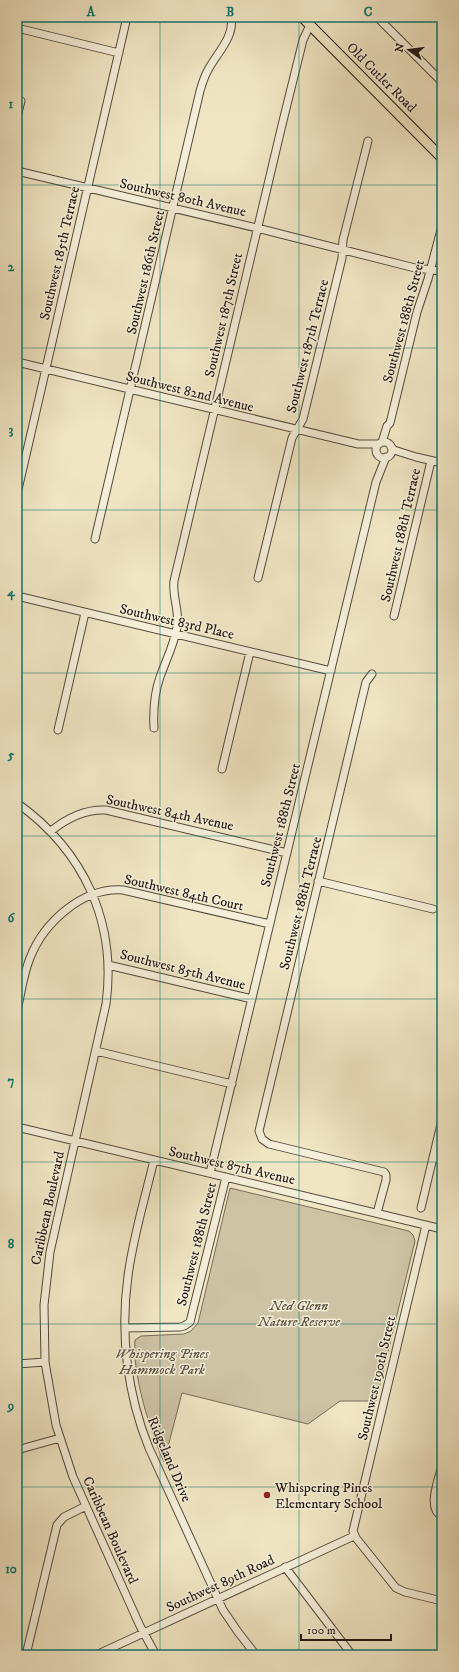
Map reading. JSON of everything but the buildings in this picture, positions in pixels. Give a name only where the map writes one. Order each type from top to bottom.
[{"type":"main road","name":"Old Cutler Road","points":[[302,17],[442,158]]},
{"type":"street","name":"Southwest 185th Terrace","points":[[17,494],[127,17]]},
{"type":"street","name":"Southwest 186th Street","points":[[95,539],[202,83],[207,71],[229,34],[232,24],[231,17]]},
{"type":"street","points":[[377,17],[442,82]]},
{"type":"street","name":"Southwest 187th Street","points":[[154,728],[153,707],[156,693],[160,677],[171,653],[176,634],[178,613],[173,592],[174,581],[303,40],[310,26]]},
{"type":"street","points":[[17,28],[119,53]]},
{"type":"street","points":[[17,117],[20,101]]},
{"type":"street","name":"Southwest 187th Terrace","points":[[258,578],[292,438],[303,419],[342,258],[343,240],[368,141]]},
{"type":"street","name":"Southwest 80th Avenue","points":[[17,171],[431,270]]},
{"type":"street","name":"Southwest 188th Street","points":[[210,1173],[384,450],[387,426],[390,423],[417,312],[431,270],[442,226]]},
{"type":"street","points":[[431,270],[442,271]]},
{"type":"street","name":"Southwest 82nd Avenue","points":[[17,362],[358,444],[362,447],[384,450],[442,463]]},
{"type":"street","name":"Southwest 188th Terrace","points":[[394,616],[431,461]]},
{"type":"street","name":"Southwest 83rd Place","points":[[17,596],[331,671]]},
{"type":"street","points":[[58,730],[85,613]]},
{"type":"street","points":[[222,769],[250,652]]},
{"type":"street","name":"Southwest 188th Terrace","points":[[372,674],[366,682],[260,1126],[260,1134],[262,1139],[269,1144],[379,1170],[385,1174],[386,1180],[377,1213]]},
{"type":"street","name":"Caribbean Boulevard","points":[[17,803],[40,820],[51,831],[75,861],[93,896],[104,928],[108,965],[106,1004],[74,1141],[47,1270],[44,1318],[45,1362],[51,1399],[60,1438],[73,1477],[144,1633],[156,1655]]},
{"type":"street","name":"Southwest 84th Avenue","points":[[51,831],[77,815],[95,810],[106,810],[287,853]]},
{"type":"street","points":[[318,881],[433,909]]},
{"type":"street","name":"Southwest 84th Court","points":[[93,896],[108,890],[123,890],[270,924]]},
{"type":"street","points":[[17,1011],[28,964],[41,938],[51,925],[69,908],[80,901],[93,896]]},
{"type":"street","name":"Southwest 85th Avenue","points":[[108,965],[252,999]]},
{"type":"street","points":[[96,1051],[232,1084]]},
{"type":"street","points":[[421,1208],[442,1120]]},
{"type":"street","name":"Southwest 87th Avenue","points":[[17,1127],[442,1229]]},
{"type":"street","points":[[433,1157],[442,1159]]},
{"type":"street","name":"Ridgeland Drive","points":[[154,1160],[130,1264],[126,1298],[125,1328],[130,1378],[137,1414],[143,1433],[218,1599],[233,1624],[256,1655]]},
{"type":"street","name":"Southwest 188th Street","points":[[125,1328],[180,1328],[190,1322],[226,1177]]},
{"type":"street","name":"Southwest 190th Street","points":[[354,1536],[353,1528],[426,1225]]},
{"type":"street","points":[[17,1364],[45,1362]]},
{"type":"street","points":[[17,1450],[60,1438]]},
{"type":"street","points":[[439,1514],[434,1508],[433,1502],[442,1466]]},
{"type":"street","points":[[17,1653],[25,1655],[57,1525],[64,1517],[86,1506]]},
{"type":"street","points":[[354,1536],[396,1588],[405,1592],[442,1601]]},
{"type":"street","name":"Southwest 89th Road","points":[[96,1655],[354,1536]]},
{"type":"street","points":[[285,1568],[352,1655]]},
{"type":"green space","name":"Ned Glenn Nature Reserve","points":[[230,1188],[409,1231],[413,1235],[415,1241],[376,1401],[340,1401],[308,1424],[182,1393],[164,1462],[153,1435],[143,1402],[136,1369],[135,1340],[141,1336],[184,1334],[191,1331],[198,1323]]},
{"type":"place","name":"Whispering Pines Elementary School","points":[[267,1495]]},
{"type":"park label","name":"Whispering Pines Hammock Park","points":[[162,1362]]}]
